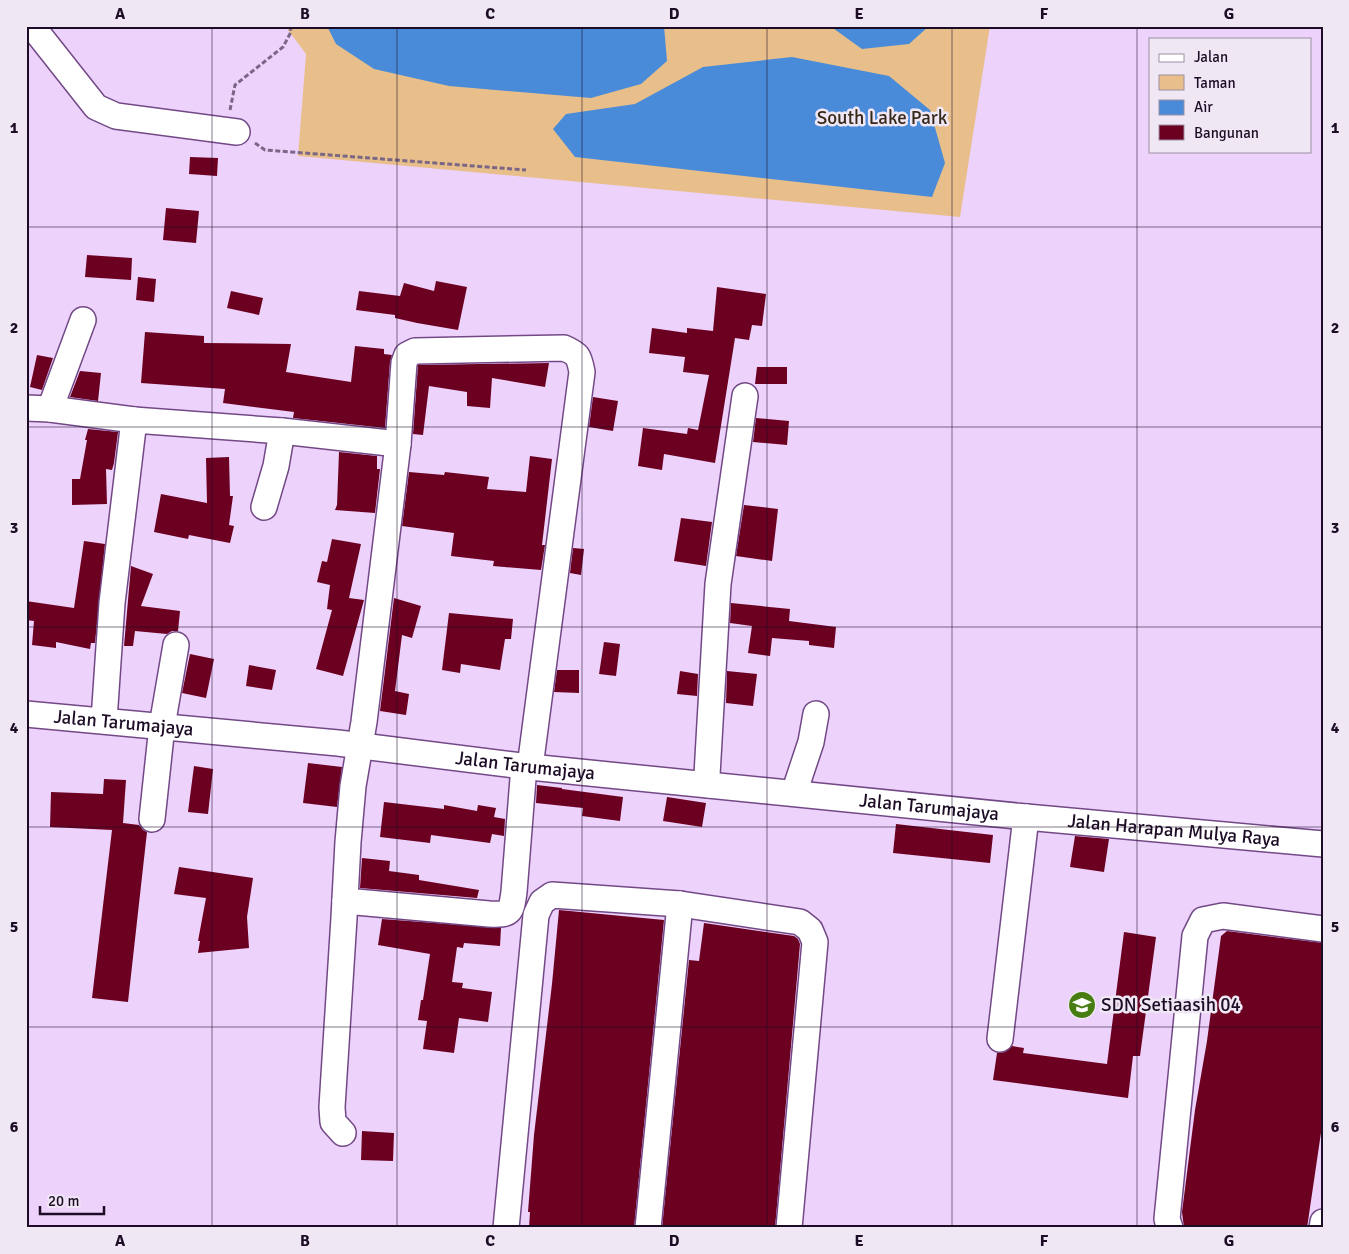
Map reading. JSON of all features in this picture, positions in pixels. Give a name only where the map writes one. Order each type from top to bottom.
[{"type":"street","points":[[32,26],[96,107],[116,116],[232,131]]},
{"type":"street","points":[[83,320],[38,408],[134,420],[282,431],[398,444]]},
{"type":"street","points":[[343,1132],[333,1122],[332,1107],[348,833],[353,786],[362,738],[398,444],[404,363],[408,355],[415,351],[564,348],[574,352],[579,358],[582,372],[529,760],[512,907],[509,913],[505,915],[345,901]]},
{"type":"street","points":[[708,780],[718,584],[744,396]]},
{"type":"street","points":[[105,713],[112,603],[134,420]]},
{"type":"street","points":[[264,507],[276,466],[282,431]]},
{"type":"street","points":[[152,819],[164,716],[176,645]]},
{"type":"street","name":"Jalan Tarumajaya","points":[[26,714],[105,713],[164,716],[338,743],[362,738],[529,760],[708,780],[798,783],[1026,817]]},
{"type":"street","points":[[798,783],[811,742],[816,714]]},
{"type":"street","points":[[1000,1039],[1026,817]]},
{"type":"street","name":"Jalan Harapan Mulya Raya","points":[[1026,817],[1323,844]]},
{"type":"street","points":[[506,1228],[536,915],[542,902],[552,895],[680,904],[800,922],[810,930],[815,942],[789,1228]]},
{"type":"street","points":[[648,1228],[680,904]]},
{"type":"street","points":[[1170,1228],[1167,1219],[1194,936],[1203,920],[1223,916],[1323,929]]},
{"type":"street","points":[[1322,1228],[1323,1222]]},
{"type":"path","points":[[290,26],[291,32],[284,47],[235,85],[231,99],[232,131],[265,150],[526,170]]},
{"type":"green space","name":"South Lake Park","points":[[285,26],[990,26],[960,217],[298,156],[306,54]]},
{"type":"water","points":[[327,26],[664,26],[667,61],[641,84],[591,98],[449,86],[374,69],[336,44]]},
{"type":"water","points":[[830,26],[929,26],[909,44],[862,49]]},
{"type":"water","points":[[792,57],[889,76],[930,110],[945,163],[932,197],[575,157],[553,129],[566,114],[635,104],[703,67]]},
{"type":"building","points":[[190,157],[218,158],[217,176],[189,174]]},
{"type":"building","points":[[166,208],[199,211],[196,243],[163,240]]},
{"type":"building","points":[[87,255],[132,258],[131,280],[85,277]]},
{"type":"building","points":[[138,277],[156,279],[154,302],[136,300]]},
{"type":"building","points":[[436,281],[467,287],[458,330],[395,318],[395,315],[356,310],[359,291],[400,296],[404,283],[434,291]]},
{"type":"building","points":[[717,287],[766,294],[762,326],[752,325],[749,340],[735,338],[715,463],[664,454],[662,470],[638,466],[643,428],[687,434],[688,428],[698,430],[709,375],[683,372],[685,357],[649,353],[652,328],[687,333],[687,328],[713,331]]},
{"type":"building","points":[[231,291],[263,298],[259,315],[227,308]]},
{"type":"building","points":[[145,332],[204,336],[204,343],[291,344],[286,372],[351,382],[355,346],[384,349],[384,354],[392,355],[385,428],[293,418],[294,412],[223,403],[225,389],[141,383]]},
{"type":"building","points":[[37,355],[53,358],[42,390],[30,387]]},
{"type":"building","points":[[549,363],[545,387],[492,378],[490,408],[467,406],[467,392],[429,386],[423,435],[413,434],[418,365]]},
{"type":"building","points":[[757,367],[787,367],[787,384],[755,384]]},
{"type":"building","points":[[80,371],[101,373],[98,401],[70,397]]},
{"type":"building","points":[[593,397],[618,401],[613,431],[589,427]]},
{"type":"building","points":[[756,418],[789,421],[787,445],[753,442]]},
{"type":"building","points":[[88,429],[118,432],[112,470],[106,469],[107,504],[72,505],[72,479],[80,479]]},
{"type":"building","points":[[339,452],[377,456],[377,469],[380,469],[375,513],[335,510],[337,505]]},
{"type":"building","points":[[530,456],[552,459],[542,545],[545,545],[541,570],[493,566],[494,561],[451,556],[454,533],[402,526],[409,472],[444,475],[445,472],[489,477],[487,489],[526,492]]},
{"type":"building","points":[[229,457],[230,496],[233,496],[229,525],[234,526],[230,543],[189,535],[188,539],[154,532],[161,494],[207,503],[206,458]]},
{"type":"building","points":[[744,505],[778,509],[772,561],[736,556]]},
{"type":"building","points":[[681,518],[712,522],[706,566],[674,561]]},
{"type":"building","points":[[332,539],[361,544],[349,598],[364,600],[343,676],[316,669],[332,610],[327,609],[330,585],[317,582],[322,561],[327,562]]},
{"type":"building","points":[[84,541],[105,544],[95,643],[91,643],[90,649],[56,642],[56,648],[32,645],[34,621],[26,620],[26,601],[74,608]]},
{"type":"building","points":[[573,548],[584,549],[581,575],[570,573]]},
{"type":"building","points":[[131,566],[153,574],[141,606],[180,611],[178,631],[172,631],[167,634],[135,631],[133,646],[124,646]]},
{"type":"building","points":[[394,598],[421,606],[412,638],[402,635],[395,691],[409,694],[406,715],[380,711]]},
{"type":"building","points":[[731,603],[790,609],[789,621],[836,627],[834,648],[809,645],[809,641],[772,638],[770,656],[748,653],[752,626],[730,623]]},
{"type":"building","points":[[449,613],[513,619],[511,639],[505,639],[500,670],[461,664],[460,673],[442,670]]},
{"type":"building","points":[[604,642],[620,644],[616,676],[599,674]]},
{"type":"building","points":[[190,654],[214,659],[206,698],[182,693]]},
{"type":"building","points":[[249,665],[276,670],[272,690],[246,686]]},
{"type":"building","points":[[557,670],[579,670],[579,693],[554,692]]},
{"type":"building","points":[[680,671],[698,674],[697,696],[677,694]]},
{"type":"building","points":[[727,671],[757,674],[753,706],[726,703]]},
{"type":"building","points":[[308,763],[342,767],[337,807],[303,803]]},
{"type":"building","points":[[194,766],[213,769],[208,814],[188,812]]},
{"type":"building","points":[[104,779],[126,780],[123,823],[139,825],[147,832],[128,1002],[92,998],[112,830],[50,827],[51,792],[103,794]]},
{"type":"building","points":[[537,785],[623,797],[620,821],[582,816],[583,808],[536,803]]},
{"type":"building","points":[[667,797],[706,803],[702,827],[663,821]]},
{"type":"building","points":[[384,802],[444,809],[444,805],[477,811],[478,805],[496,808],[494,817],[505,819],[504,836],[492,834],[490,843],[431,835],[430,843],[380,837]]},
{"type":"building","points":[[896,824],[993,835],[990,863],[893,853]]},
{"type":"building","points":[[1075,836],[1109,839],[1104,872],[1070,867]]},
{"type":"building","points":[[362,858],[390,861],[389,871],[419,875],[419,880],[479,890],[477,898],[360,888]]},
{"type":"building","points":[[179,867],[253,878],[247,917],[249,948],[198,953],[200,941],[198,941],[206,898],[174,894]]},
{"type":"building","points":[[559,910],[664,920],[634,1228],[529,1228],[530,1212],[528,1212],[534,1135]]},
{"type":"building","points":[[382,919],[501,928],[500,946],[464,943],[463,948],[457,947],[452,982],[463,983],[462,988],[492,992],[488,1022],[459,1018],[454,1053],[423,1049],[427,1021],[418,1020],[430,954],[378,945]]},
{"type":"building","points":[[704,923],[794,936],[800,944],[775,1228],[662,1228],[689,960],[699,961]]},
{"type":"building","points":[[1227,931],[1323,943],[1323,1119],[1307,1228],[1184,1228],[1182,1212],[1195,1110],[1207,1041],[1221,936]]},
{"type":"building","points":[[1124,932],[1156,937],[1140,1056],[1133,1056],[1128,1098],[993,1080],[997,1053],[1005,1052],[1012,1046],[1024,1048],[1023,1053],[1107,1064]]},
{"type":"building","points":[[362,1131],[394,1133],[393,1161],[361,1160]]},
{"type":"place","name":"SDN Setiaasih 04","points":[[1082,1005]]}]
